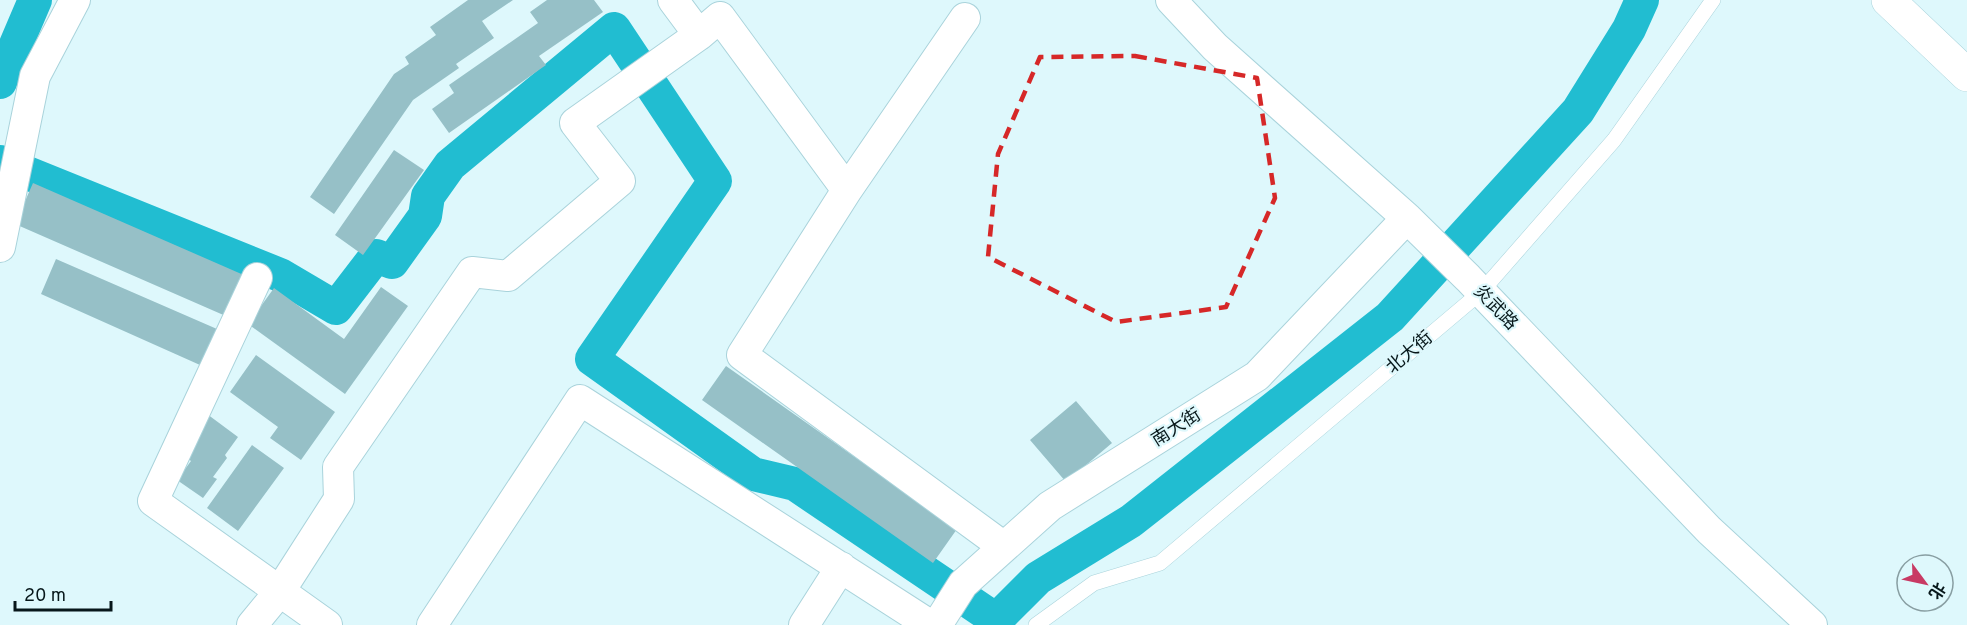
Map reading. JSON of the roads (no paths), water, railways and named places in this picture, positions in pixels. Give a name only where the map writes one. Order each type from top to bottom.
[{"type":"street","points":[[0,247],[35,76],[75,0]]},
{"type":"street","points":[[673,0],[699,35]]},
{"type":"street","name":"炎武路","points":[[1171,0],[1215,47],[1415,225],[1709,530],[1812,625]]},
{"type":"street","points":[[1888,0],[1967,75]]},
{"type":"street","points":[[252,625],[280,591],[339,499],[338,467],[472,272],[508,276],[620,181],[575,123],[699,35],[720,17],[847,190]]},
{"type":"street","points":[[965,18],[847,190],[742,355],[1005,547]]},
{"type":"street","name":"南大街","points":[[945,610],[1005,547],[1050,506],[1257,376],[1415,225]]},
{"type":"street","points":[[257,278],[153,501],[327,625]]},
{"type":"street","points":[[432,625],[580,400],[841,567],[945,610]]},
{"type":"street","points":[[804,625],[841,567]]},
{"type":"lane","name":"北大街","points":[[1036,625],[1094,583],[1160,563],[1474,285],[1614,140],[1713,0]]},
{"type":"waterway","points":[[0,82],[35,0]]},
{"type":"waterway","points":[[991,625],[1038,578],[1131,521],[1390,317],[1578,111],[1629,29],[1642,0]]},
{"type":"waterway","points":[[0,162],[280,275],[336,308],[376,256],[392,262],[425,216],[428,196],[450,165],[614,29],[715,181],[592,359],[753,474],[795,484],[995,619]]}]
